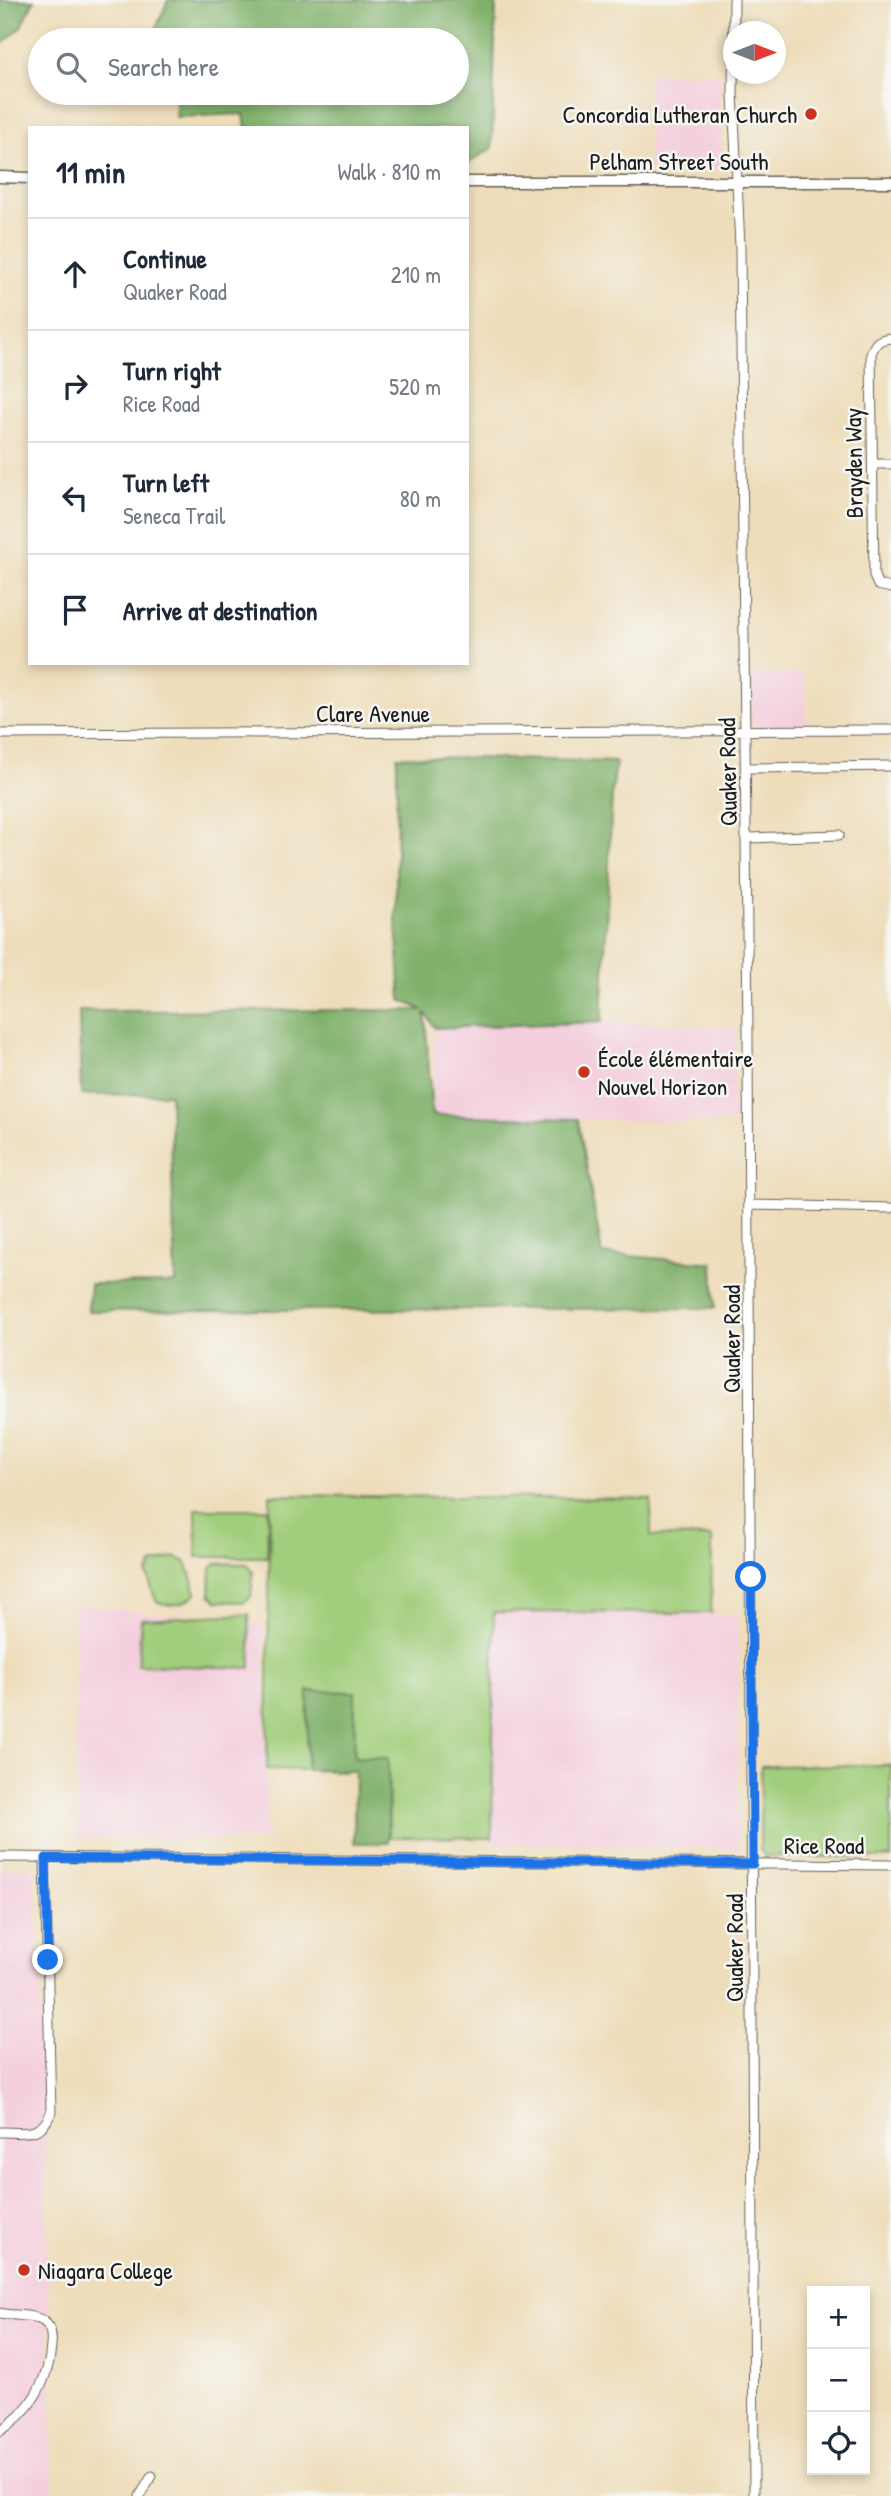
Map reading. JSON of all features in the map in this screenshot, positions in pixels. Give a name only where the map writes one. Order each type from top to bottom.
[{"type":"main road","points":[[0,177],[28,177]]},
{"type":"main road","name":"Pelham Street South","points":[[469,182],[891,182]]},
{"type":"street","name":"Quaker Road","points":[[734,0],[733,82],[740,247],[750,1205],[754,2496]]},
{"type":"street","name":"Brayden Way","points":[[891,338],[882,339],[875,344],[871,354],[874,576],[878,585],[891,589]]},
{"type":"street","points":[[873,464],[891,464]]},
{"type":"street","name":"Clare Avenue","points":[[0,734],[891,730]]},
{"type":"street","points":[[746,768],[891,766]]},
{"type":"street","points":[[747,838],[839,835]]},
{"type":"street","points":[[750,1205],[891,1208]]},
{"type":"street","name":"Rice Road","points":[[0,1857],[891,1865]]},
{"type":"street","points":[[0,2132],[33,2132],[41,2129],[48,2122],[51,2112],[46,1858]]},
{"type":"street","points":[[0,2313],[41,2320],[48,2326],[51,2339],[43,2382],[24,2412],[0,2431]]},
{"type":"street","points":[[140,2496],[152,2476]]},
{"type":"shaded area","points":[[721,73],[724,164],[716,169],[648,167],[649,74]]},
{"type":"shaded area","points":[[804,673],[807,726],[752,727],[751,675]]},
{"type":"shaded area","name":"École élémentaire Nouvel Horizon","points":[[602,1022],[735,1027],[734,1123],[432,1116],[435,1028]]},
{"type":"shaded area","points":[[75,1605],[264,1624],[267,1840],[77,1838]]},
{"type":"shaded area","points":[[494,1612],[738,1615],[738,1849],[496,1843],[492,1838]]},
{"type":"shaded area","name":"Niagara College","points":[[0,1868],[34,1868],[43,2043],[53,2496],[0,2496]]},
{"type":"green space","points":[[0,0],[34,0],[21,27],[0,46]]},
{"type":"green space","points":[[168,0],[496,0],[492,148],[469,163],[469,126],[246,126],[244,114],[176,117],[176,105],[469,105],[469,28],[156,28]]},
{"type":"green space","points":[[397,756],[616,762],[612,792],[602,1022],[435,1028],[425,1012],[432,1115],[578,1119],[602,1254],[713,1263],[715,1308],[88,1311],[90,1284],[175,1283],[170,1094],[81,1095],[79,1011],[423,1010],[401,1000],[396,918]]},
{"type":"green space","points":[[270,1495],[651,1499],[651,1536],[712,1537],[711,1613],[494,1612],[492,1838],[389,1837],[388,1759],[354,1757],[355,1693],[309,1692],[307,1770],[267,1769]]},
{"type":"green space","points":[[196,1509],[268,1509],[267,1557],[197,1557]]},
{"type":"green space","points":[[175,1557],[186,1562],[196,1593],[182,1603],[172,1605],[156,1601],[147,1574],[153,1564]]},
{"type":"green space","points":[[216,1563],[247,1564],[253,1572],[251,1597],[243,1602],[217,1601],[210,1594],[211,1568]]},
{"type":"green space","points":[[249,1614],[251,1668],[138,1665],[141,1619]]},
{"type":"green space","points":[[308,1691],[355,1692],[354,1757],[388,1758],[388,1843],[354,1843],[355,1771],[307,1770]]},
{"type":"green space","points":[[891,1765],[891,1858],[765,1856],[760,1850],[761,1766]]},
{"type":"place","name":"Concordia Lutheran Church","points":[[811,114]]},
{"type":"place","name":"École élémentaire Nouvel Horizon","points":[[584,1072]]},
{"type":"place","name":"Niagara College","points":[[24,2270]]},
{"type":"route","points":[[48,1960],[46,1858],[753,1864],[751,1577]]}]
